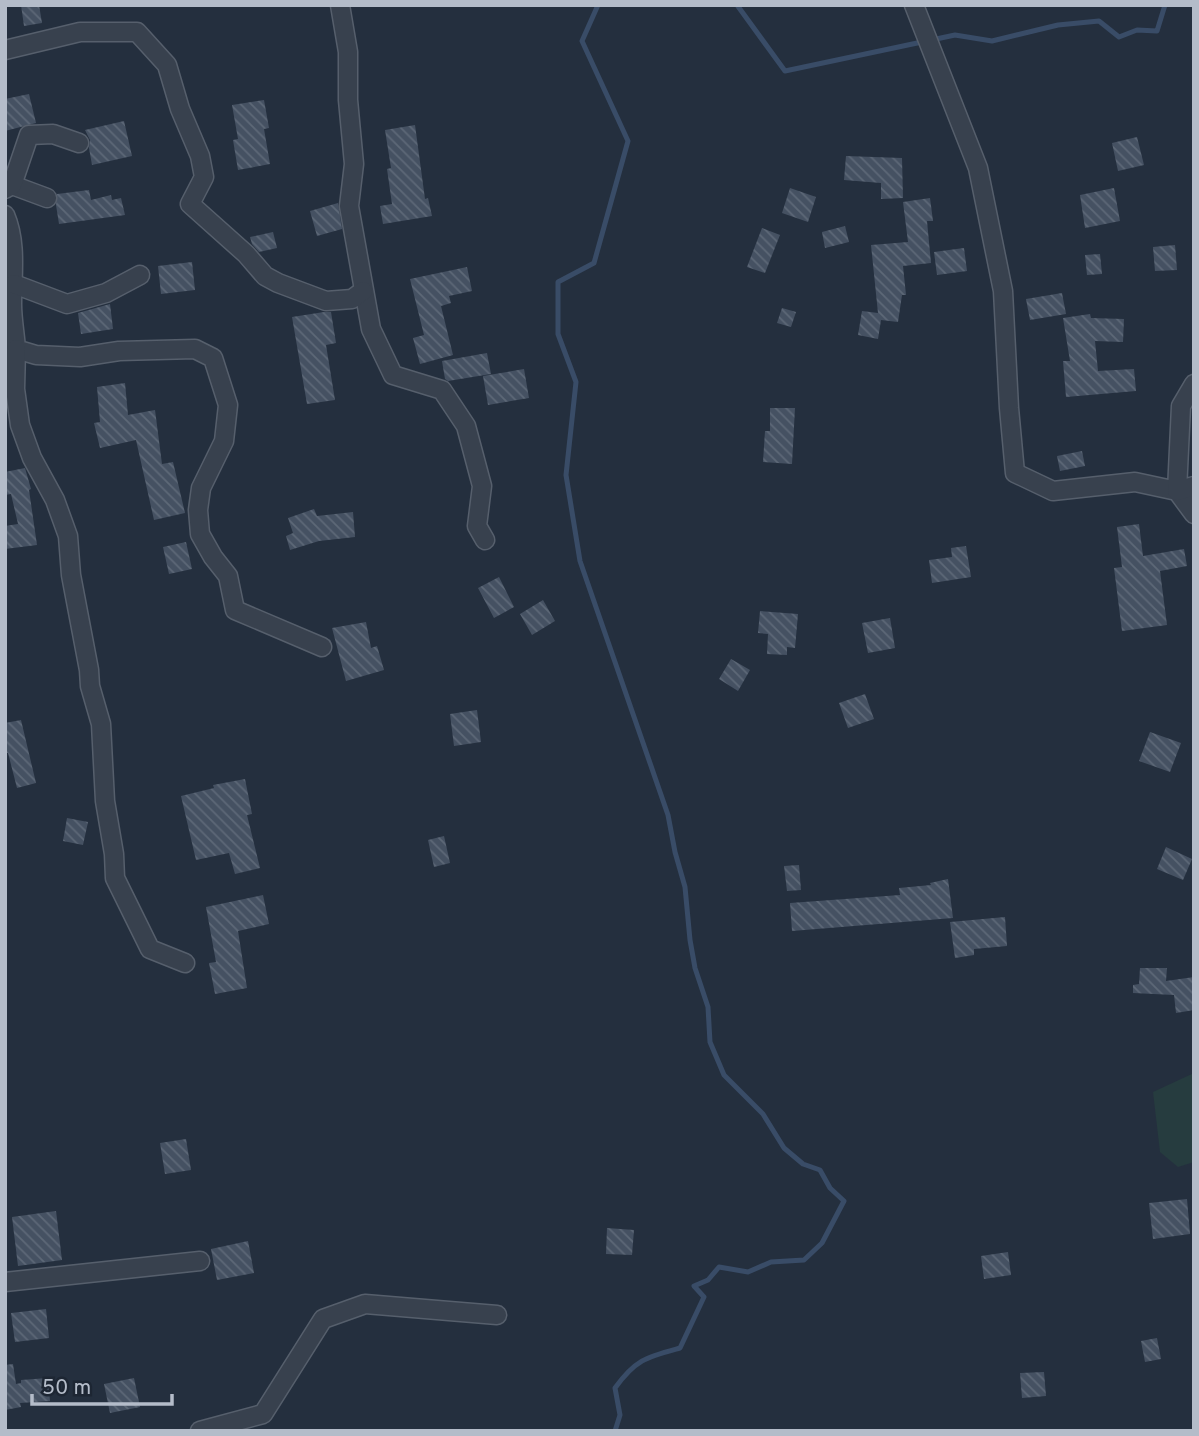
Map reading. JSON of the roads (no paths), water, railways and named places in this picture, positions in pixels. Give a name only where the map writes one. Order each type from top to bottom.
[{"type":"street","points":[[340,5],[348,52],[348,100],[354,164],[349,206],[372,335],[393,375],[442,390],[466,426],[482,486],[477,526],[485,540]]},
{"type":"street","points":[[914,5],[978,168],[1003,291],[1015,473],[1053,491],[1135,482],[1185,489]]},
{"type":"street","points":[[5,50],[80,33],[137,32],[167,65],[180,109],[200,156],[204,177],[190,204],[246,254],[265,276],[278,283],[326,301],[352,299],[363,291]]},
{"type":"street","points":[[47,198],[8,187],[29,135],[53,134],[79,144]]},
{"type":"street","points":[[5,215],[9,225],[16,349],[15,389],[20,425],[32,458],[55,500],[68,536],[71,575],[90,686],[101,724],[105,801],[115,878],[150,949],[185,963]]},
{"type":"street","points":[[13,284],[66,304],[106,293],[139,275]]},
{"type":"street","points":[[16,349],[36,355],[80,357],[119,351],[195,349],[213,358],[228,405],[224,441],[201,488],[198,510],[200,534],[228,576],[235,610],[322,647]]},
{"type":"street","points":[[1194,384],[1181,406],[1185,489],[1194,514]]},
{"type":"street","points":[[5,1282],[200,1261]]},
{"type":"street","points":[[200,1431],[263,1414],[323,1319],[365,1304],[497,1315]]},
{"type":"waterway","points":[[598,5],[582,41],[628,141],[594,263],[558,282],[558,334],[576,382],[566,475],[580,561],[668,815],[685,887],[695,968],[708,1007],[710,1042],[724,1075],[763,1114],[784,1148],[803,1164],[820,1170],[830,1188],[844,1201],[822,1243],[804,1260],[771,1262],[748,1272],[719,1267],[708,1280],[694,1286],[704,1297],[680,1348],[643,1360],[629,1371],[615,1388],[620,1415],[615,1431]]},
{"type":"waterway","points":[[737,5],[785,71],[955,35],[992,41],[1058,25],[1099,21],[1119,37],[1137,30],[1157,31],[1165,5]]}]
